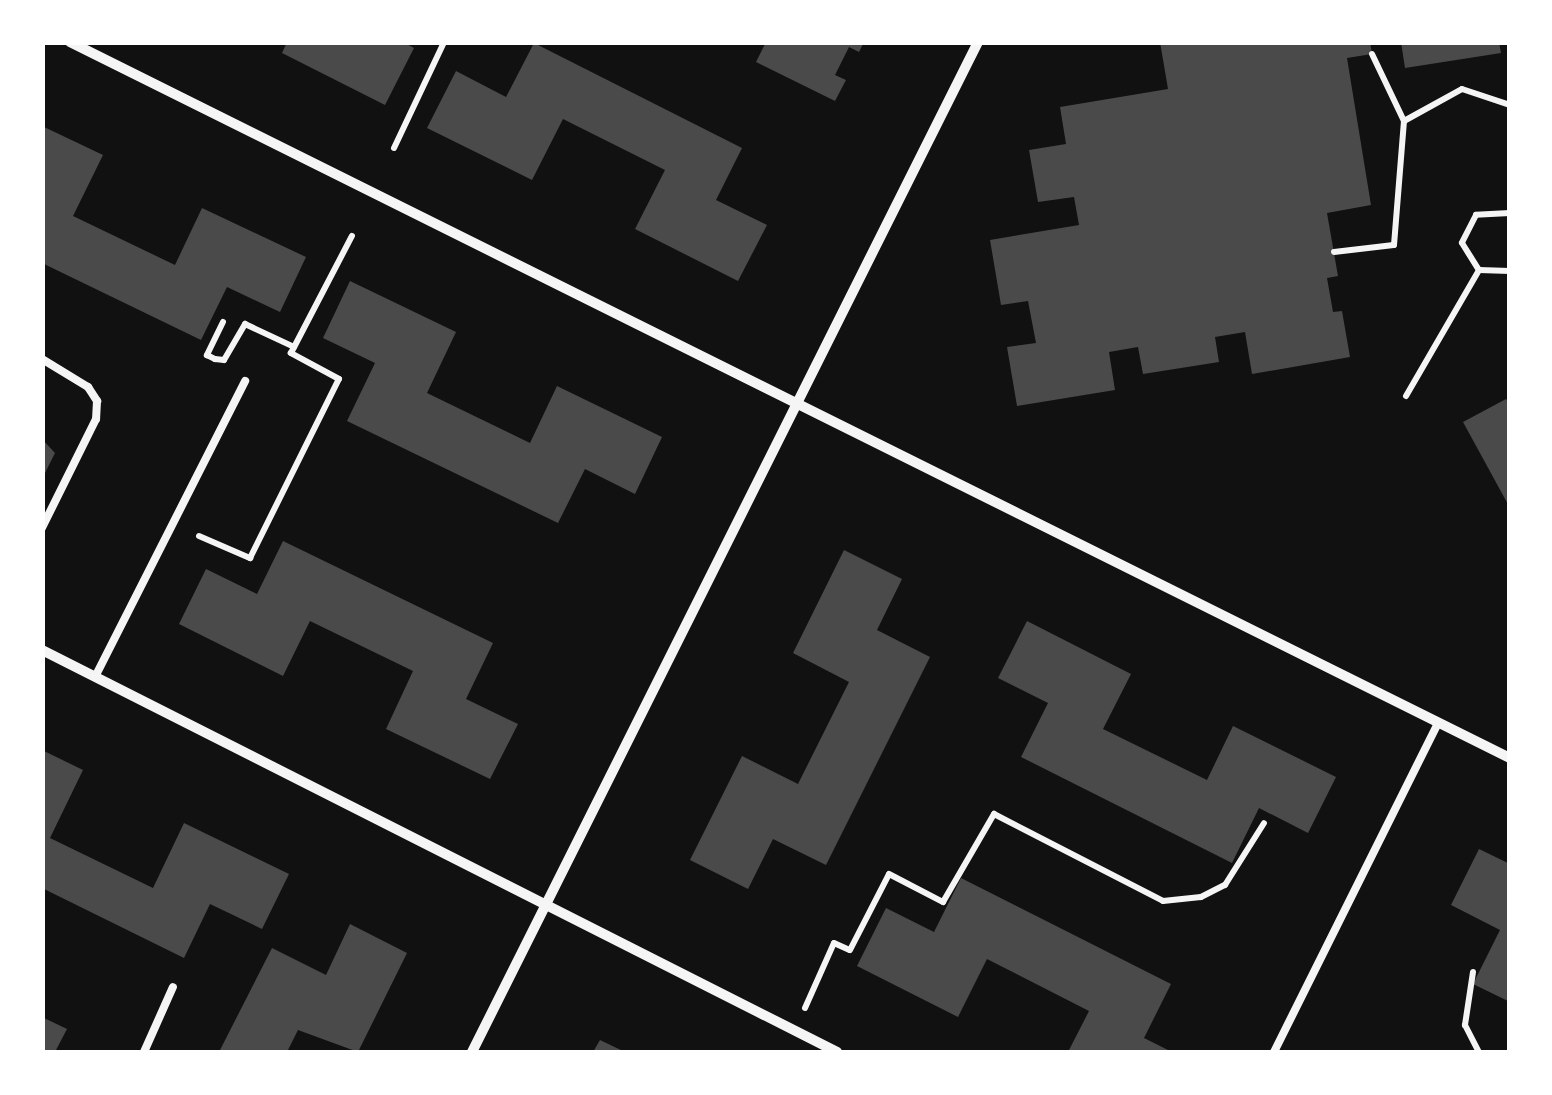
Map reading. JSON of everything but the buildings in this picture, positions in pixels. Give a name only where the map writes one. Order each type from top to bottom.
[{"type":"street","points":[[70,42],[1510,758]]},
{"type":"street","points":[[472,1052],[800,407],[978,42]]},
{"type":"street","points":[[42,650],[837,1052]]},
{"type":"lane","points":[[42,359],[88,386],[97,401],[96,418],[42,528]]},
{"type":"lane","points":[[95,677],[245,381]]},
{"type":"lane","points":[[1274,1052],[1438,723]]},
{"type":"lane","points":[[144,1052],[172,987]]},
{"type":"path","points":[[394,148],[444,42]]},
{"type":"path","points":[[1334,252],[1394,244],[1404,121],[1372,54]]},
{"type":"path","points":[[1404,121],[1462,88],[1508,101]]},
{"type":"path","points":[[1510,213],[1486,210],[1468,223],[1464,254],[1479,270],[1510,271]]},
{"type":"path","points":[[194,543],[205,534],[250,558],[339,379],[294,359],[294,347],[352,236]]},
{"type":"path","points":[[1406,396],[1479,270]]},
{"type":"path","points":[[223,322],[207,355],[215,360],[224,360],[245,324],[294,347]]},
{"type":"path","points":[[795,1031],[834,943],[850,950],[889,874],[944,902],[994,814],[1163,901],[1201,898],[1225,884],[1264,824]]},
{"type":"path","points":[[1473,972],[1465,1025],[1479,1052]]}]
